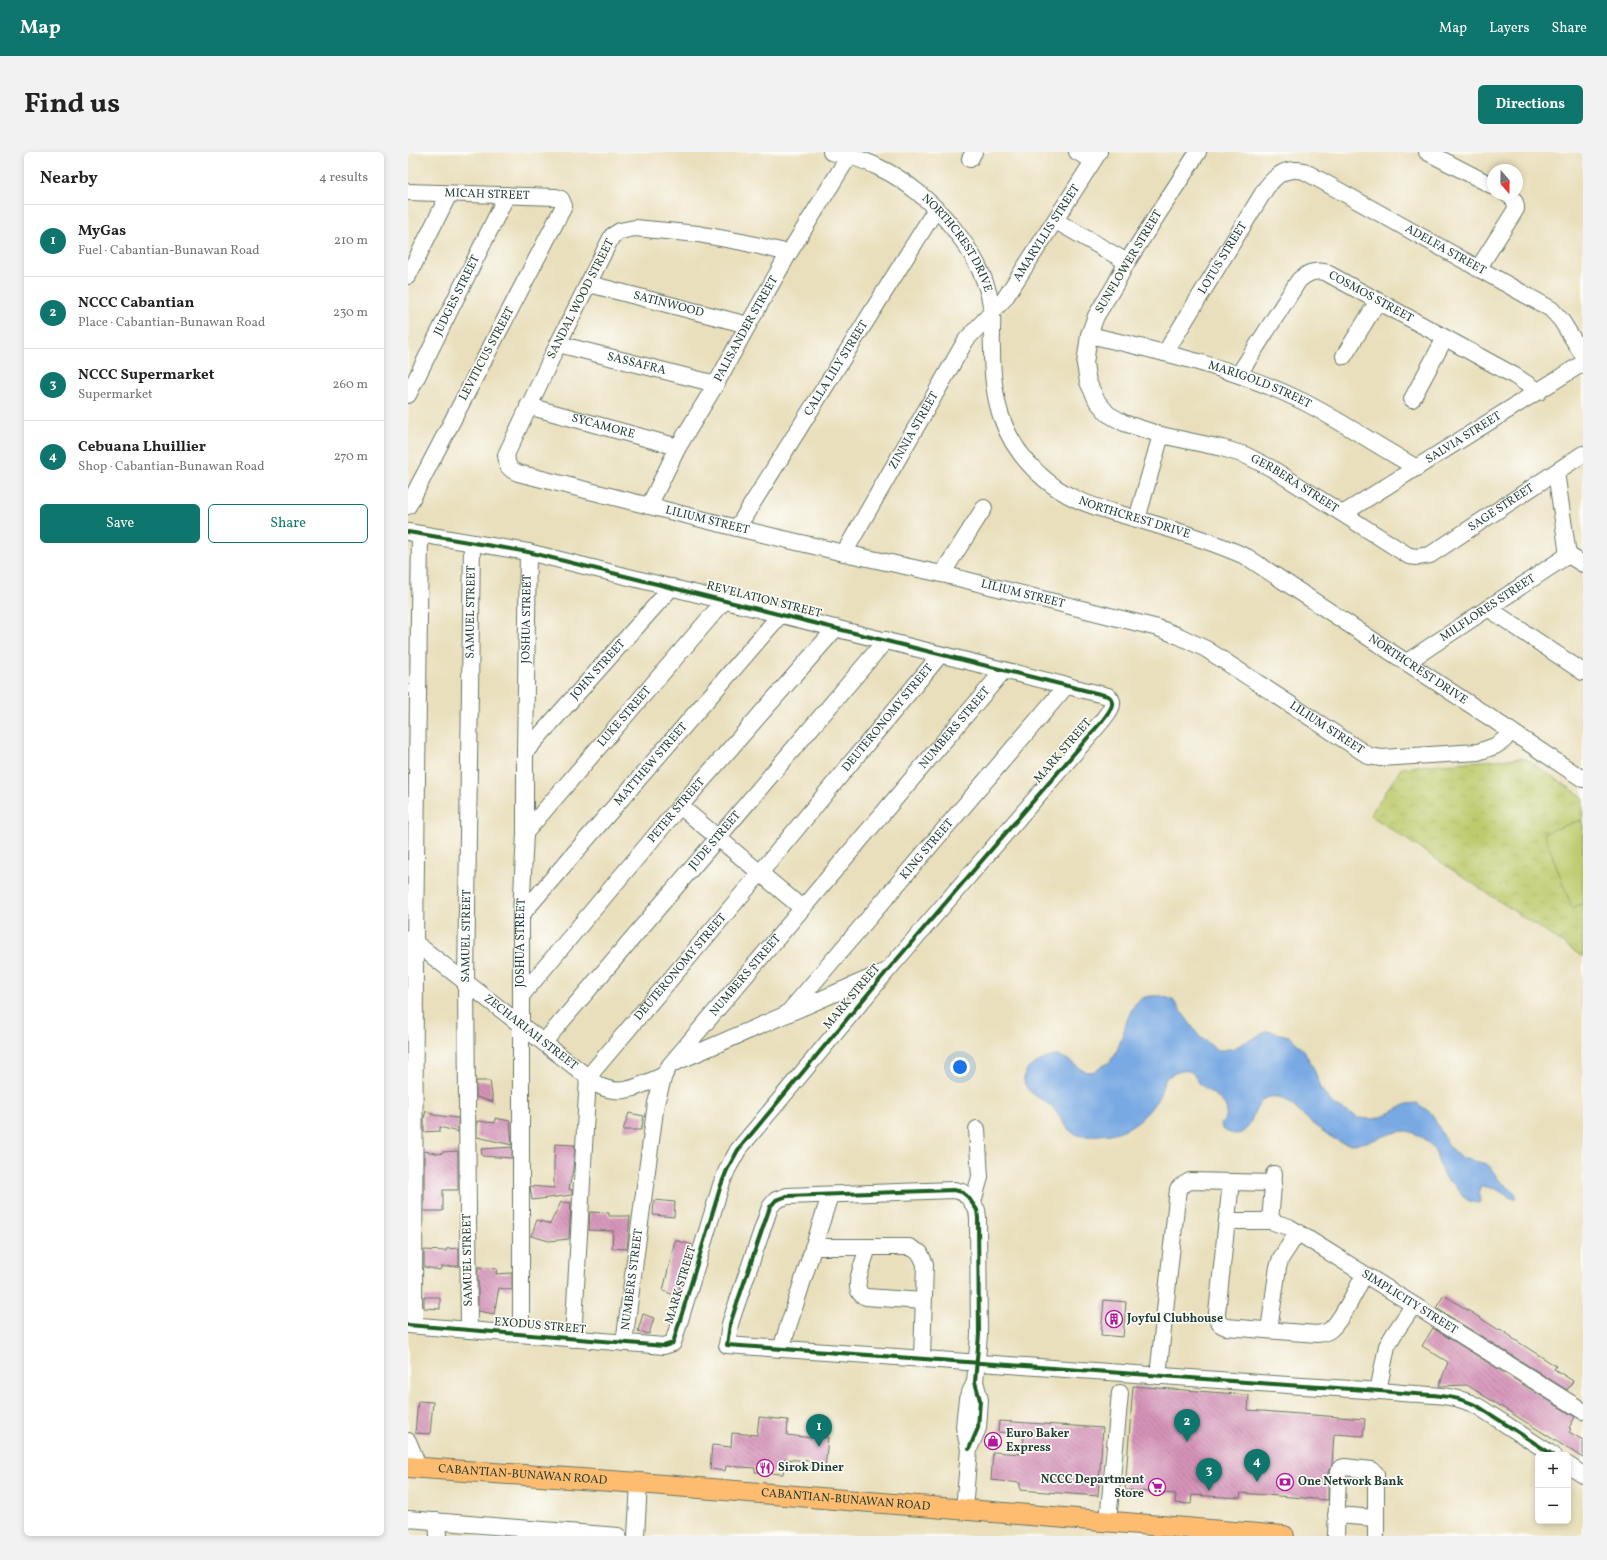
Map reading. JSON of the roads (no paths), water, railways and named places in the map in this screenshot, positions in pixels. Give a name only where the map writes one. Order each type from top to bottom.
[{"type":"main road","name":"CABANTIAN-BUNAWAN ROAD","points":[[413,1467],[639,1483],[964,1510],[1108,1520],[1284,1536]]},
{"type":"street","name":"NORTHCREST DRIVE","points":[[832,152],[849,156],[881,168],[908,184],[936,209],[957,231],[976,262],[987,291],[992,313],[993,383],[1004,428],[1017,450],[1038,474],[1061,492],[1085,504],[1223,546],[1247,557],[1583,779]]},
{"type":"street","points":[[1077,152],[1096,156]]},
{"type":"street","name":"SUNFLOWER STREET","points":[[1162,435],[1124,423],[1108,414],[1096,401],[1088,382],[1085,364],[1089,335],[1096,316],[1127,262],[1198,152]]},
{"type":"street","points":[[1427,152],[1487,183]]},
{"type":"street","name":"PALISANDER STREET","points":[[649,506],[678,447],[716,384],[789,253],[849,156]]},
{"type":"street","name":"AMARYLLIS STREET","points":[[992,313],[1014,284],[1056,221],[1096,156]]},
{"type":"street","name":"ADELFA STREET","points":[[1288,170],[1295,169],[1304,171],[1551,309],[1561,320],[1583,355]]},
{"type":"street","name":"LOTUS STREET","points":[[1164,353],[1266,188],[1273,178],[1288,170]]},
{"type":"street","name":"MICAH STREET","points":[[408,192],[556,196],[563,202]]},
{"type":"street","points":[[408,276],[449,194]]},
{"type":"street","name":"JUDGES STREET","points":[[408,395],[507,195]]},
{"type":"street","points":[[1478,269],[1516,209],[1516,203],[1514,200]]},
{"type":"street","name":"LEVITICUS STREET","points":[[408,506],[562,211],[564,206],[563,202]]},
{"type":"street","name":"CALLA LILY STREET","points":[[737,528],[936,209]]},
{"type":"street","points":[[1056,221],[1127,262]]},
{"type":"street","name":"SANDAL WOOD STREET","points":[[507,461],[506,455],[528,406],[612,236],[627,229],[698,234],[789,253]]},
{"type":"street","name":"COSMOS STREET","points":[[1239,374],[1299,280],[1311,271],[1325,272],[1378,300],[1515,376],[1539,392]]},
{"type":"street","name":"SATINWOOD","points":[[589,284],[748,325]]},
{"type":"street","points":[[1344,356],[1378,300]]},
{"type":"street","name":"ZINNIA STREET","points":[[844,553],[966,340],[992,313]]},
{"type":"street","name":"MARIGOLD STREET","points":[[1089,335],[1164,353],[1239,374],[1303,402],[1417,468]]},
{"type":"street","points":[[1412,399],[1445,338]]},
{"type":"street","name":"SASSAFRA","points":[[558,344],[716,384]]},
{"type":"street","name":"SALVIA STREET","points":[[1344,514],[1583,363]]},
{"type":"street","name":"SYCAMORE","points":[[528,406],[678,447]]},
{"type":"street","points":[[1137,519],[1162,435]]},
{"type":"street","name":"GERBERA STREET","points":[[1162,435],[1222,448],[1245,455],[1271,468],[1409,556],[1417,557]]},
{"type":"street","name":"SAGE STREET","points":[[1417,557],[1430,555],[1455,540],[1583,454]]},
{"type":"street","name":"LILIUM STREET","points":[[507,461],[512,470],[518,473],[737,528],[942,574],[1158,628],[1206,649],[1369,756],[1381,758],[1478,752],[1495,746],[1504,740],[1511,731]]},
{"type":"street","points":[[1556,472],[1568,555],[1583,564]]},
{"type":"street","points":[[942,574],[984,508]]},
{"type":"street","points":[[411,1325],[411,940],[414,533]]},
{"type":"street","name":"REVELATION STREET","points":[[414,533],[528,552],[886,640],[940,655],[1067,685],[1108,696],[1112,699]]},
{"type":"street","name":"SAMUEL STREET","points":[[469,1330],[466,982],[472,543]]},
{"type":"street","name":"JOSHUA STREET","points":[[521,1334],[521,915],[525,833],[528,552]]},
{"type":"street","name":"MILFLORES STREET","points":[[1407,662],[1568,555]]},
{"type":"street","name":"JOHN STREET","points":[[525,752],[672,587]]},
{"type":"street","name":"LUKE STREET","points":[[525,833],[725,600]]},
{"type":"street","points":[[1488,608],[1583,672]]},
{"type":"street","name":"MATTHEW STREET","points":[[521,915],[781,614]]},
{"type":"street","name":"PETER STREET","points":[[521,996],[680,806],[836,628]]},
{"type":"street","name":"JUDE STREET","points":[[544,1042],[886,640]]},
{"type":"street","name":"DEUTERONOMY STREET","points":[[588,1077],[760,873],[940,655]]},
{"type":"street","name":"NUMBERS STREET","points":[[624,1343],[656,1103],[667,1070],[1004,670]]},
{"type":"street","name":"KING STREET","points":[[788,1014],[1067,685]]},
{"type":"street","name":"MARK STREET","points":[[670,1345],[674,1340],[721,1185],[738,1150],[887,971],[1102,721],[1112,707],[1112,699]]},
{"type":"street","points":[[680,806],[802,908]]},
{"type":"street","name":"ZECHARIAH STREET","points":[[411,940],[588,1077],[606,1089],[616,1091],[638,1087],[667,1070],[788,1014],[887,971]]},
{"type":"street","points":[[573,1339],[588,1077]]},
{"type":"street","points":[[973,1202],[980,1178],[976,1130]]},
{"type":"street","points":[[1158,1376],[1178,1189],[1190,1181],[1231,1182],[1274,1178],[1270,1221]]},
{"type":"street","points":[[1231,1182],[1217,1313],[1218,1322],[1226,1327],[1317,1334],[1330,1330],[1337,1323],[1364,1276]]},
{"type":"street","points":[[964,1510],[969,1449],[978,1428],[980,1400],[975,1382],[976,1362],[979,1299],[978,1218],[973,1202],[962,1192],[954,1190],[787,1196],[776,1200],[770,1207],[730,1324],[727,1345],[922,1358],[976,1362],[1158,1376],[1378,1391],[1449,1397],[1467,1400],[1548,1452]]},
{"type":"street","points":[[781,1349],[830,1195]]},
{"type":"street","name":"SIMPLICITY STREET","points":[[1227,1221],[1270,1221],[1280,1223],[1298,1232],[1364,1276],[1583,1411]]},
{"type":"street","points":[[1269,1330],[1278,1267],[1281,1258],[1298,1232]]},
{"type":"street","points":[[813,1247],[909,1247],[920,1253],[925,1264],[922,1358]]},
{"type":"street","points":[[868,1247],[858,1283],[859,1291],[862,1295],[866,1297],[924,1301]]},
{"type":"street","points":[[1378,1391],[1387,1346],[1413,1306]]},
{"type":"street","name":"EXODUS STREET","points":[[411,1325],[624,1343],[664,1346],[670,1345]]},
{"type":"street","points":[[1108,1520],[1120,1393]]},
{"type":"street","points":[[408,1441],[413,1467]]},
{"type":"street","points":[[1336,1536],[1338,1472],[1344,1467],[1372,1470],[1376,1474],[1376,1536]]},
{"type":"street","points":[[1571,1467],[1583,1475]]},
{"type":"street","points":[[636,1536],[639,1483]]},
{"type":"street","points":[[1336,1515],[1376,1518]]},
{"type":"street","points":[[408,1519],[437,1529],[618,1536]]},
{"type":"water","points":[[1162,996],[1173,1000],[1199,1036],[1217,1050],[1234,1048],[1268,1031],[1289,1036],[1304,1050],[1315,1071],[1320,1088],[1333,1104],[1358,1118],[1374,1119],[1386,1115],[1407,1104],[1417,1103],[1431,1113],[1450,1148],[1462,1158],[1487,1164],[1498,1179],[1515,1193],[1517,1198],[1511,1198],[1496,1189],[1482,1186],[1479,1192],[1480,1202],[1470,1201],[1445,1178],[1441,1171],[1436,1153],[1429,1143],[1418,1135],[1404,1131],[1362,1143],[1344,1143],[1325,1133],[1280,1097],[1271,1097],[1263,1100],[1258,1106],[1246,1129],[1241,1133],[1233,1134],[1222,1129],[1221,1124],[1226,1118],[1226,1107],[1218,1097],[1201,1085],[1193,1073],[1189,1071],[1180,1071],[1166,1078],[1158,1098],[1152,1107],[1133,1125],[1109,1134],[1080,1136],[1073,1133],[1067,1128],[1052,1107],[1028,1089],[1024,1078],[1027,1070],[1040,1061],[1057,1056],[1070,1061],[1084,1071],[1096,1071],[1111,1060],[1119,1045],[1131,1010],[1136,1004],[1145,997]]},
{"type":"place","name":"Joyful Clubhouse","points":[[1114,1319]]},
{"type":"place","name":"Euro Baker Express","points":[[993,1441]]},
{"type":"place","name":"NCCC Cabantian","points":[[1187,1442]]},
{"type":"place","name":"MyGas","points":[[819,1447]]},
{"type":"place","name":"Sirok Diner","points":[[765,1468]]},
{"type":"place","name":"Cebuana Lhuillier","points":[[1257,1482]]},
{"type":"place","name":"One Network Bank","points":[[1285,1482]]},
{"type":"place","name":"NCCC Department Store","points":[[1157,1487]]},
{"type":"place","name":"NCCC Supermarket","points":[[1209,1491]]}]
